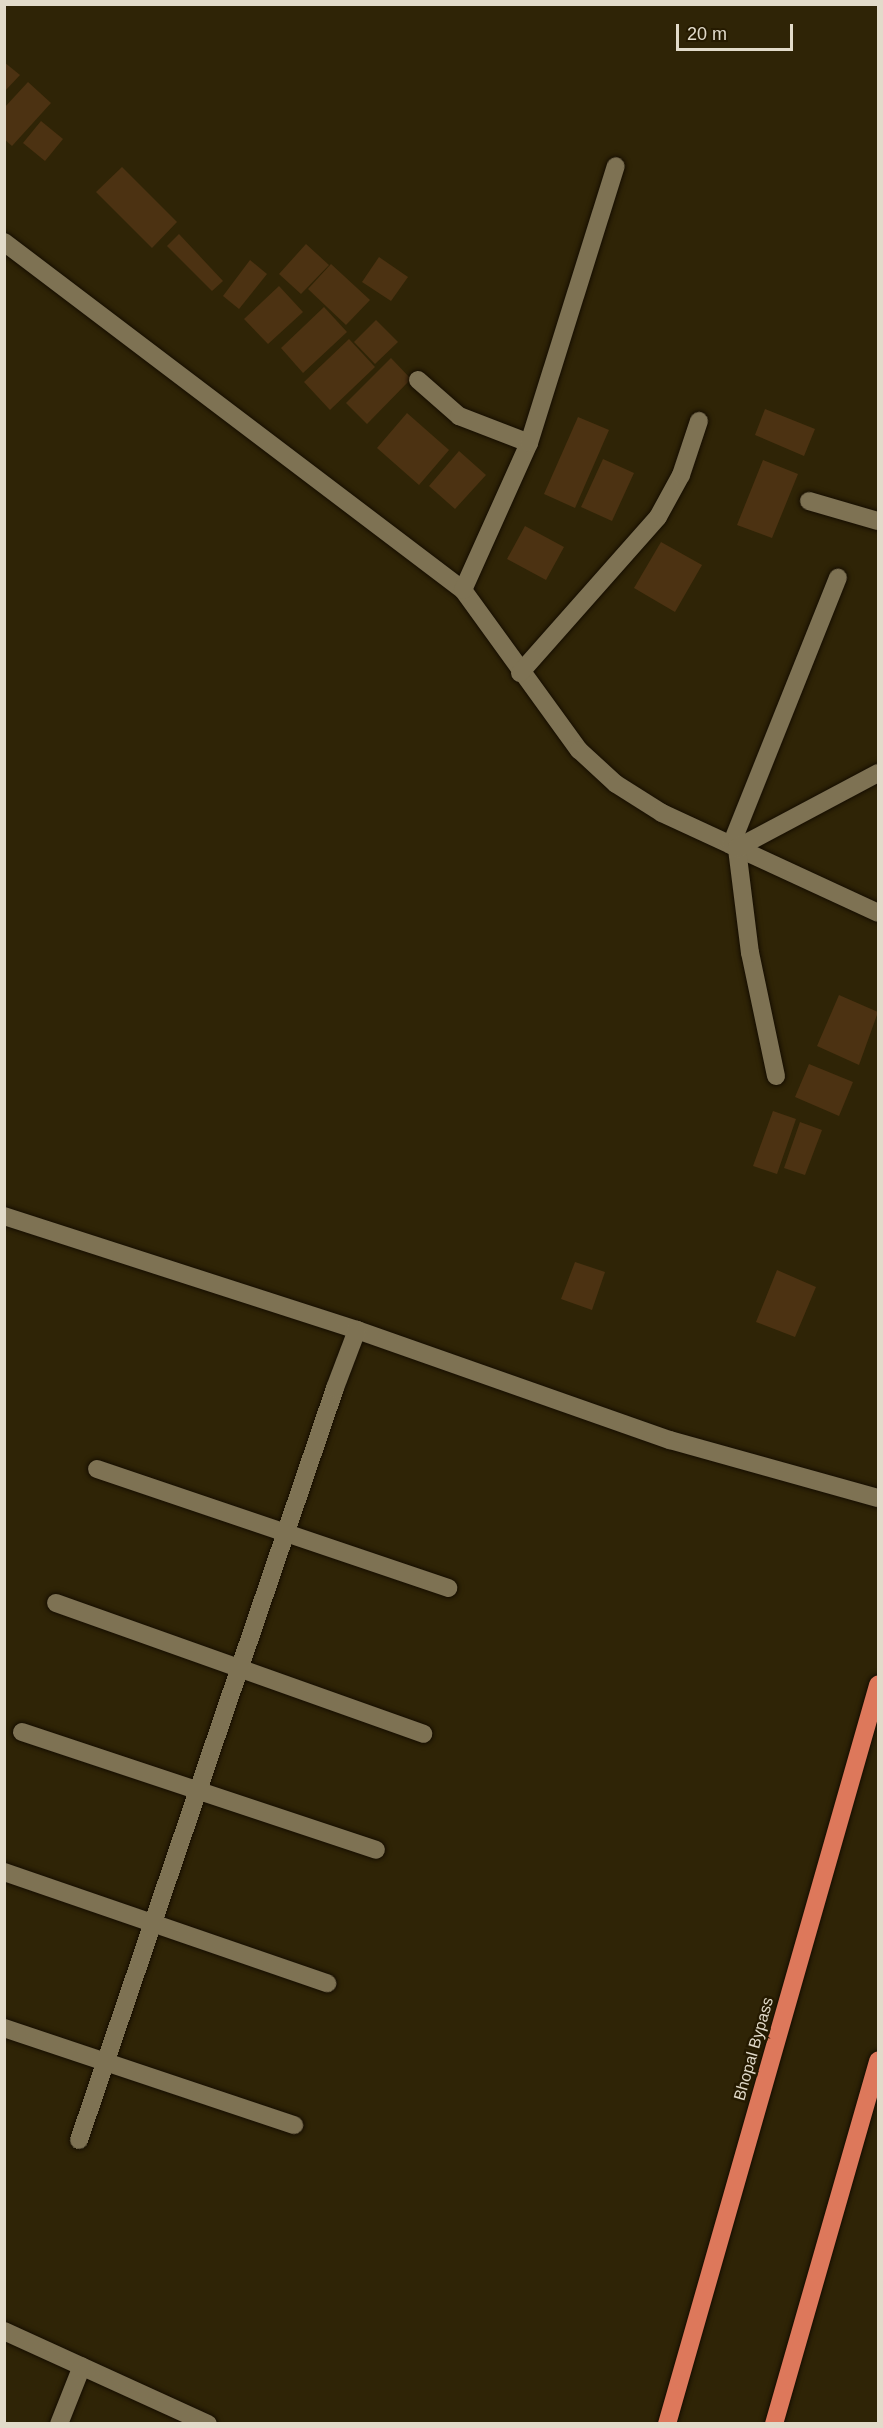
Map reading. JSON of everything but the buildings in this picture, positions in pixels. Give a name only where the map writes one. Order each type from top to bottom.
[{"type":"highway","name":"Bhopal Bypass","points":[[667,2424],[879,1685]]},
{"type":"highway","points":[[774,2424],[879,2061]]},
{"type":"street","points":[[463,590],[529,443],[616,166]]},
{"type":"street","points":[[4,242],[463,590],[520,673],[579,750],[616,784],[662,813],[879,913]]},
{"type":"street","points":[[418,380],[459,416],[529,443]]},
{"type":"street","points":[[520,673],[658,517],[681,476],[699,422]]},
{"type":"street","points":[[809,501],[879,521]]},
{"type":"street","points":[[776,1076],[750,953],[734,847],[838,578]]},
{"type":"street","points":[[734,847],[879,773]]},
{"type":"street","points":[[4,1216],[357,1330],[670,1440],[879,1498]]},
{"type":"street","points":[[79,2140],[357,1330]]},
{"type":"street","points":[[97,1468],[448,1587]]},
{"type":"street","points":[[56,1603],[423,1734]]},
{"type":"street","points":[[22,1732],[376,1850]]},
{"type":"street","points":[[4,1872],[327,1983]]},
{"type":"street","points":[[4,2028],[294,2125]]},
{"type":"street","points":[[4,2331],[208,2424]]},
{"type":"street","points":[[59,2424],[82,2366]]}]
